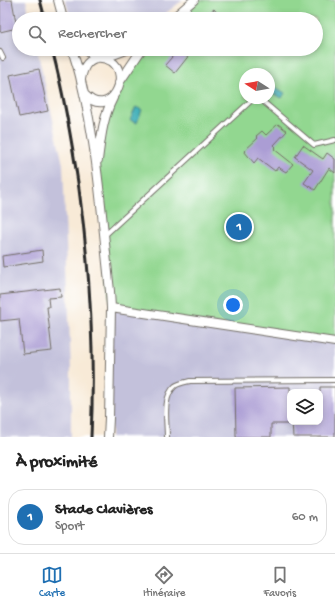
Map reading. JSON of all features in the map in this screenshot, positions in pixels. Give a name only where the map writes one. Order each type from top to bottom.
[{"type":"street","points":[[58,0],[61,12]]},
{"type":"street","points":[[180,12],[194,0]]},
{"type":"street","points":[[74,56],[88,110],[97,168],[111,308],[108,437]]},
{"type":"street","points":[[97,56],[112,61],[118,67],[120,83]]},
{"type":"street","points":[[81,80],[86,64],[91,60],[107,56]]},
{"type":"street","points":[[97,168],[108,107],[120,83],[137,56]]},
{"type":"street","points":[[84,94],[95,102],[105,102],[114,94]]},
{"type":"street","points":[[111,308],[335,342]]},
{"type":"lane","points":[[0,52],[3,58]]},
{"type":"lane","points":[[104,236],[247,104]]},
{"type":"lane","points":[[266,104],[314,145],[335,140]]},
{"type":"lane","points":[[167,437],[166,409],[168,396],[176,386],[190,381],[335,380]]},
{"type":"shaded area","points":[[0,0],[26,0],[29,12],[12,12],[12,56],[39,56],[63,164],[71,369],[71,437],[0,437]]},
{"type":"shaded area","points":[[65,0],[183,0],[167,12],[69,12]]},
{"type":"shaded area","points":[[111,308],[335,342],[335,437],[111,437]]},
{"type":"green space","points":[[196,0],[335,0],[335,342],[111,308],[97,168],[106,112],[138,56],[323,56],[323,12],[181,12]]},
{"type":"water","points":[[275,87],[285,93],[282,98],[275,95]]},
{"type":"water","points":[[136,107],[142,110],[137,123],[130,120]]},
{"type":"building","points":[[0,0],[12,0],[14,12],[12,12],[12,29],[0,32]]},
{"type":"building","points":[[173,56],[188,56],[175,73],[165,65]]},
{"type":"building","points":[[39,69],[48,111],[19,117],[10,75]]},
{"type":"building","points":[[278,124],[287,131],[274,145],[276,147],[274,149],[293,164],[286,172],[278,167],[275,171],[258,158],[254,163],[244,151],[258,138],[256,136],[262,131],[266,135]]},
{"type":"building","points":[[303,145],[323,159],[327,153],[335,159],[335,173],[329,168],[315,190],[304,183],[313,170],[295,157]]},
{"type":"building","points":[[42,250],[43,261],[3,267],[2,256]]},
{"type":"building","points":[[60,288],[61,297],[48,298],[49,307],[47,307],[52,351],[23,354],[19,319],[0,321],[0,295]]},
{"type":"building","points":[[290,387],[290,389],[287,389],[287,424],[271,424],[271,437],[236,437],[235,388]]},
{"type":"building","points":[[320,387],[335,387],[335,437],[293,437],[292,425],[323,425],[323,389],[320,389]]},
{"type":"railway","points":[[40,0],[43,12]]},
{"type":"railway","points":[[54,56],[71,136],[83,220],[91,313],[91,437]]},
{"type":"place","name":"Stade Clavières","points":[[239,227]]}]
